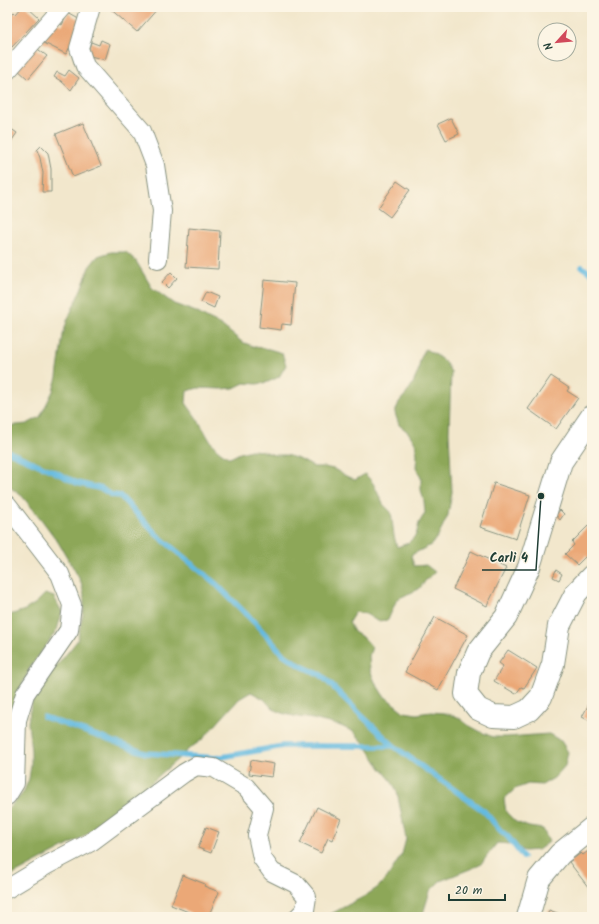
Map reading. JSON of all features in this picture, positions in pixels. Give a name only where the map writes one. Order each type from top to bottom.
[{"type":"street","points":[[7,72],[63,7]]},
{"type":"street","points":[[91,7],[79,48],[85,66],[142,131],[145,138],[155,165],[162,212],[158,259]]},
{"type":"street","points":[[592,416],[561,462],[528,567],[506,617],[478,652],[470,673],[466,694],[478,708],[493,716],[514,717],[529,710],[541,698],[553,664],[559,626],[576,593],[592,576]]},
{"type":"street","points":[[7,505],[60,574],[72,605],[70,630],[25,694],[17,720],[15,783],[7,796]]},
{"type":"street","points":[[7,889],[47,865],[91,842],[184,773],[196,766],[214,768],[246,787],[264,808],[257,835],[262,858],[272,872],[296,884],[307,897],[305,910],[298,917]]},
{"type":"street","points":[[528,917],[539,879],[560,854],[592,828]]},
{"type":"green space","points":[[111,252],[126,252],[136,261],[152,288],[174,304],[196,312],[221,325],[242,342],[255,347],[282,353],[286,365],[279,377],[268,382],[257,384],[244,383],[234,388],[198,388],[187,391],[186,403],[214,446],[230,458],[251,450],[263,451],[274,455],[286,455],[299,459],[314,467],[334,469],[355,480],[365,474],[373,483],[383,504],[391,512],[397,547],[408,543],[416,535],[419,523],[425,513],[421,490],[421,478],[416,467],[417,454],[415,443],[408,432],[399,425],[395,413],[399,402],[413,383],[425,349],[445,362],[451,372],[449,432],[452,492],[448,515],[438,536],[431,545],[411,555],[414,566],[426,565],[435,572],[419,589],[397,599],[388,620],[377,621],[366,614],[355,612],[349,622],[354,632],[364,638],[372,647],[369,656],[370,670],[375,682],[383,695],[404,712],[417,714],[430,712],[444,713],[458,717],[468,725],[493,737],[549,734],[561,741],[568,752],[565,766],[554,778],[542,785],[528,784],[515,789],[504,799],[506,812],[516,822],[529,827],[543,829],[549,842],[538,850],[524,851],[512,844],[497,843],[480,865],[440,881],[430,891],[422,917],[325,917],[377,888],[387,878],[402,854],[406,839],[397,791],[364,743],[354,732],[341,726],[285,714],[273,709],[264,699],[251,692],[239,699],[202,740],[190,748],[133,799],[80,839],[7,878],[7,810],[23,793],[29,779],[31,751],[28,722],[33,695],[77,641],[84,610],[84,595],[81,582],[58,542],[22,496],[7,485],[7,426],[27,424],[40,417],[53,391],[67,321],[85,280],[89,267],[98,256]]},
{"type":"green space","points":[[45,594],[54,597],[62,612],[57,630],[30,668],[17,697],[7,752],[7,616],[25,610],[36,603]]},
{"type":"building","points":[[22,7],[27,7],[39,18],[12,47],[7,42],[7,19],[14,12],[16,14]]},
{"type":"building","points":[[108,7],[159,7],[137,32]]},
{"type":"building","points":[[68,13],[84,22],[66,54],[42,42],[55,21],[62,25]]},
{"type":"building","points":[[101,40],[110,44],[105,60],[87,55],[91,42],[99,45]]},
{"type":"building","points":[[35,47],[47,56],[28,79],[17,69]]},
{"type":"building","points":[[69,70],[79,78],[71,90],[54,77],[57,72],[65,76]]},
{"type":"building","points":[[451,118],[459,134],[446,140],[438,124]]},
{"type":"building","points":[[83,123],[101,166],[73,177],[56,134]]},
{"type":"building","points":[[7,126],[17,133],[10,143],[7,141]]},
{"type":"building","points":[[41,146],[48,153],[51,169],[51,192],[42,192],[43,173],[37,150]]},
{"type":"building","points":[[397,181],[410,190],[390,217],[378,208]]},
{"type":"building","points":[[189,228],[220,231],[218,269],[186,267]]},
{"type":"building","points":[[171,272],[177,278],[168,288],[162,282]]},
{"type":"building","points":[[264,280],[295,283],[291,325],[282,324],[281,330],[259,327]]},
{"type":"building","points":[[206,292],[218,297],[214,308],[201,302]]},
{"type":"building","points":[[551,376],[569,388],[567,391],[578,398],[556,429],[528,409]]},
{"type":"building","points":[[494,483],[530,495],[516,539],[480,527]]},
{"type":"building","points":[[560,510],[564,514],[560,520],[556,515]]},
{"type":"building","points":[[589,525],[592,528],[592,558],[590,560],[586,556],[577,565],[565,554],[574,545],[572,542]]},
{"type":"building","points":[[471,551],[506,568],[487,606],[453,589]]},
{"type":"building","points":[[556,570],[562,574],[559,580],[553,577]]},
{"type":"building","points":[[435,617],[468,635],[438,690],[405,672]]},
{"type":"building","points":[[508,650],[537,668],[524,688],[521,687],[516,694],[494,681],[503,666],[499,663]]},
{"type":"building","points":[[592,698],[592,722],[582,717]]},
{"type":"building","points":[[251,760],[274,764],[272,777],[249,774]]},
{"type":"building","points":[[317,807],[341,819],[332,840],[328,838],[321,853],[300,843]]},
{"type":"building","points":[[206,827],[219,832],[211,853],[198,848]]},
{"type":"building","points":[[592,848],[592,892],[569,862],[581,853],[583,855]]},
{"type":"building","points":[[183,875],[205,884],[204,886],[219,892],[208,917],[191,917],[191,913],[171,905]]},
{"type":"building","points":[[549,910],[568,917],[547,917]]},
{"type":"waterway","points":[[582,267],[592,274]]},
{"type":"waterway","points":[[7,451],[77,483],[102,489],[112,495],[120,496],[157,535],[215,583],[255,623],[283,654],[301,666],[321,675],[394,746],[484,811],[508,837],[523,857]]},
{"type":"waterway","points":[[44,717],[145,753],[216,758],[283,746],[394,746]]},
{"type":"place","name":"Carli 4","points":[[541,496]]}]
